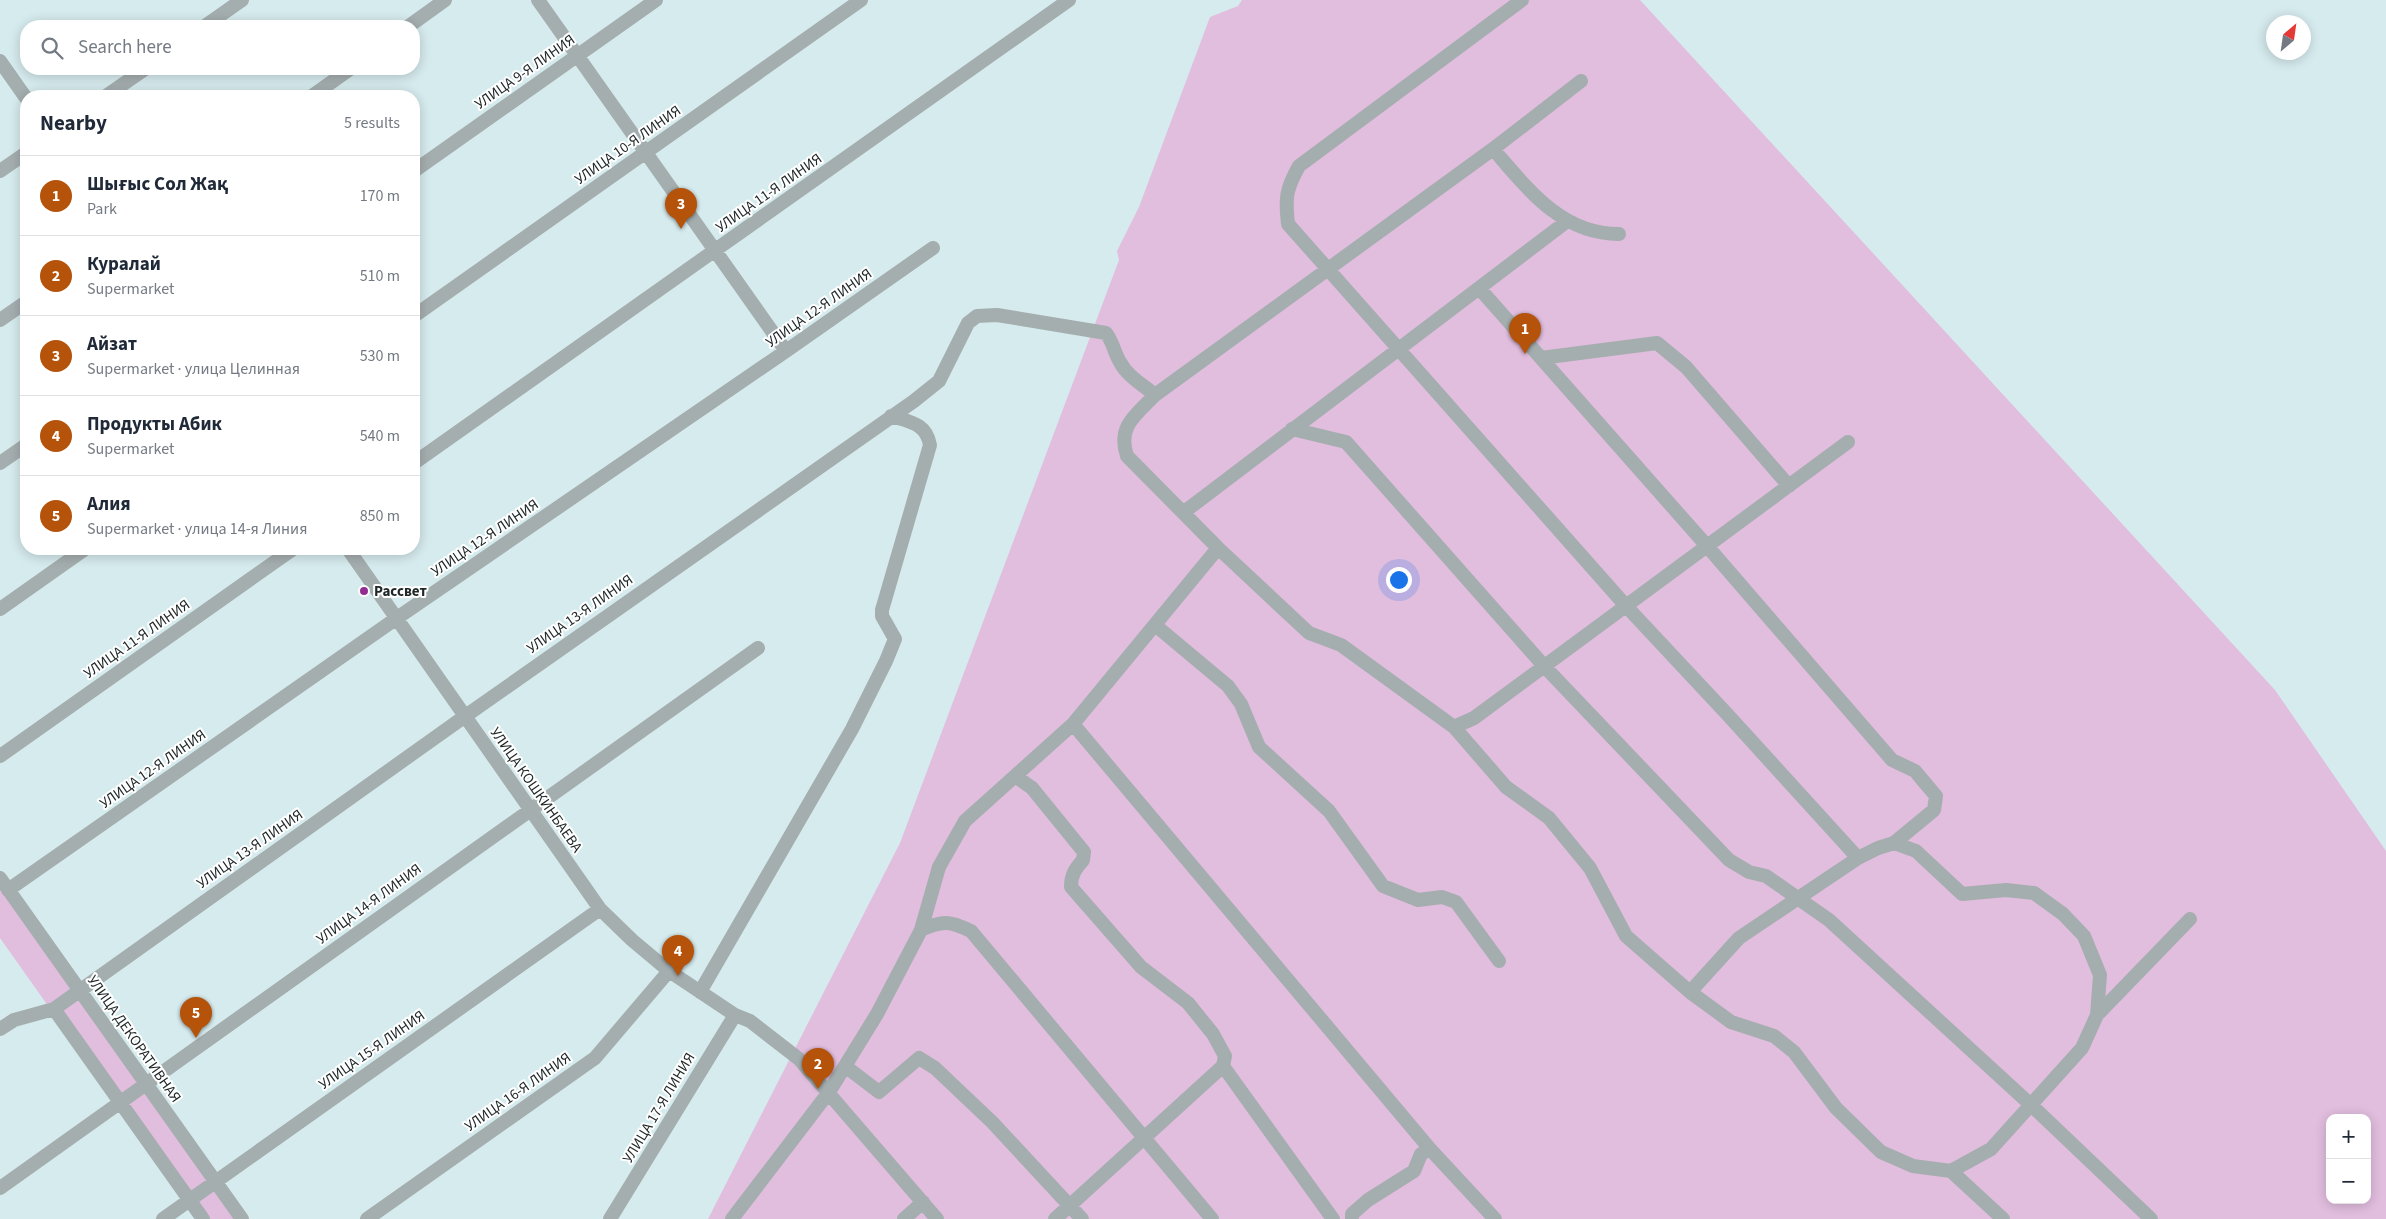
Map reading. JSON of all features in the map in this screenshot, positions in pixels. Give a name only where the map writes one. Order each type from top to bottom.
[{"type":"street","points":[[214,20],[242,0]]},
{"type":"street","points":[[417,20],[445,0]]},
{"type":"street","points":[[538,0],[786,351]]},
{"type":"street","name":"УЛИЦА 9-Я ЛИНИЯ","points":[[420,167],[656,0]]},
{"type":"street","name":"УЛИЦА 10-Я ЛИНИЯ","points":[[420,312],[861,0]]},
{"type":"street","name":"УЛИЦА 11-Я ЛИНИЯ","points":[[420,459],[1069,0]]},
{"type":"street","points":[[1522,0],[1299,166],[1288,185],[1285,200],[1288,224],[1626,606],[1858,858]]},
{"type":"street","points":[[0,61],[20,90]]},
{"type":"street","points":[[115,90],[136,75]]},
{"type":"street","points":[[320,90],[342,75]]},
{"type":"street","points":[[1581,81],[1493,149],[1156,394],[1129,422],[1124,432],[1123,443],[1128,456],[1218,548],[1310,633],[1340,645],[1454,728],[1506,787],[1549,818],[1590,868],[1626,936],[1690,992],[1731,1022],[1774,1036],[1794,1052],[1836,1108],[1881,1152],[1913,1166],[1951,1170],[1991,1149],[2082,1048],[2097,1015],[2190,919]]},
{"type":"street","points":[[1493,149],[1533,195],[1566,222],[1600,234],[1619,234]]},
{"type":"street","points":[[0,171],[20,157]]},
{"type":"street","points":[[1184,512],[1566,222]]},
{"type":"street","name":"УЛИЦА 12-Я ЛИНИЯ","points":[[8,890],[933,248]]},
{"type":"street","points":[[1479,288],[1707,546],[1892,760],[1914,771],[1936,796],[1934,810],[1894,843],[1878,848],[1858,858],[1739,938],[1690,992]]},
{"type":"street","points":[[0,320],[20,306]]},
{"type":"street","name":"УЛИЦА 13-Я ЛИНИЯ","points":[[0,1028],[14,1020],[54,1009],[464,716],[892,416],[939,380],[968,322],[977,316],[996,315],[1106,333],[1112,340],[1120,363],[1132,378],[1156,394]]},
{"type":"street","points":[[1541,358],[1657,343],[1686,367],[1789,486]]},
{"type":"street","points":[[700,992],[852,729],[886,661],[894,639],[882,616],[882,610],[930,444],[929,435],[924,428],[892,416]]},
{"type":"street","points":[[1292,429],[1346,442],[1544,666],[1729,860],[1749,872],[1766,876],[1829,920],[2030,1104],[2152,1219]]},
{"type":"street","points":[[1454,728],[1474,718],[1848,442]]},
{"type":"street","points":[[0,463],[20,448]]},
{"type":"street","points":[[732,1219],[829,1092],[877,1014],[921,930],[939,867],[965,821],[1073,724],[1218,548]]},
{"type":"street","points":[[0,609],[76,555]]},
{"type":"street","name":"УЛИЦА 11-Я ЛИНИЯ","points":[[0,756],[285,555]]},
{"type":"street","name":"УЛИЦА КОШКИНБАЕВА","points":[[352,555],[600,909],[632,940],[669,971],[735,1015],[750,1021],[799,1059],[937,1219]]},
{"type":"street","points":[[1154,624],[1228,686],[1240,704],[1259,747],[1329,811],[1383,886],[1418,900],[1442,897],[1456,902],[1499,961]]},
{"type":"street","name":"УЛИЦА 14-Я ЛИНИЯ","points":[[0,1188],[758,648]]},
{"type":"street","points":[[1073,724],[1430,1149],[1496,1219]]},
{"type":"street","points":[[1015,776],[1032,788],[1084,852],[1083,860],[1071,878],[1070,887],[1141,967],[1188,1003],[1213,1034],[1225,1056],[1223,1066],[1055,1219]]},
{"type":"street","points":[[1894,843],[1916,851],[1962,894],[2006,890],[2034,893],[2063,914],[2084,936],[2100,976],[2097,1015]]},
{"type":"street","name":"УЛИЦА ДЕКОРАТИВНАЯ","points":[[0,878],[242,1219]]},
{"type":"street","name":"УЛИЦА 15-Я ЛИНИЯ","points":[[164,1219],[600,909]]},
{"type":"street","points":[[921,930],[937,923],[953,923],[971,931],[1212,1219]]},
{"type":"street","name":"УЛИЦА 16-Я ЛИНИЯ","points":[[367,1219],[595,1058],[669,971]]},
{"type":"street","points":[[54,1009],[203,1219]]},
{"type":"street","name":"УЛИЦА 17-Я ЛИНИЯ","points":[[610,1219],[735,1015]]},
{"type":"street","points":[[845,1066],[879,1092],[919,1058],[935,1068],[992,1122],[1082,1219]]},
{"type":"street","points":[[1223,1066],[1333,1219]]},
{"type":"street","points":[[1352,1219],[1352,1214],[1368,1200],[1414,1171],[1421,1154],[1430,1149]]},
{"type":"street","points":[[1951,1170],[2003,1219]]},
{"type":"street","points":[[904,1219],[923,1202]]},
{"type":"shaded area","points":[[1242,0],[1640,0],[2275,690],[2386,851],[2386,1219],[708,1219],[900,843],[1119,260],[1117,251],[1139,207],[1210,17],[1238,6]]},
{"type":"shaded area","points":[[0,885],[238,1219],[199,1219],[0,938]]},
{"type":"place","name":"Айзат","points":[[681,229]]},
{"type":"place","name":"Шығыс Сол Жақ","points":[[1525,354]]},
{"type":"place","name":"Рассвет","points":[[364,591]]},
{"type":"place","name":"Продукты Абик","points":[[678,976]]},
{"type":"place","name":"Алия","points":[[196,1038]]},
{"type":"place","name":"Куралай","points":[[818,1089]]}]
